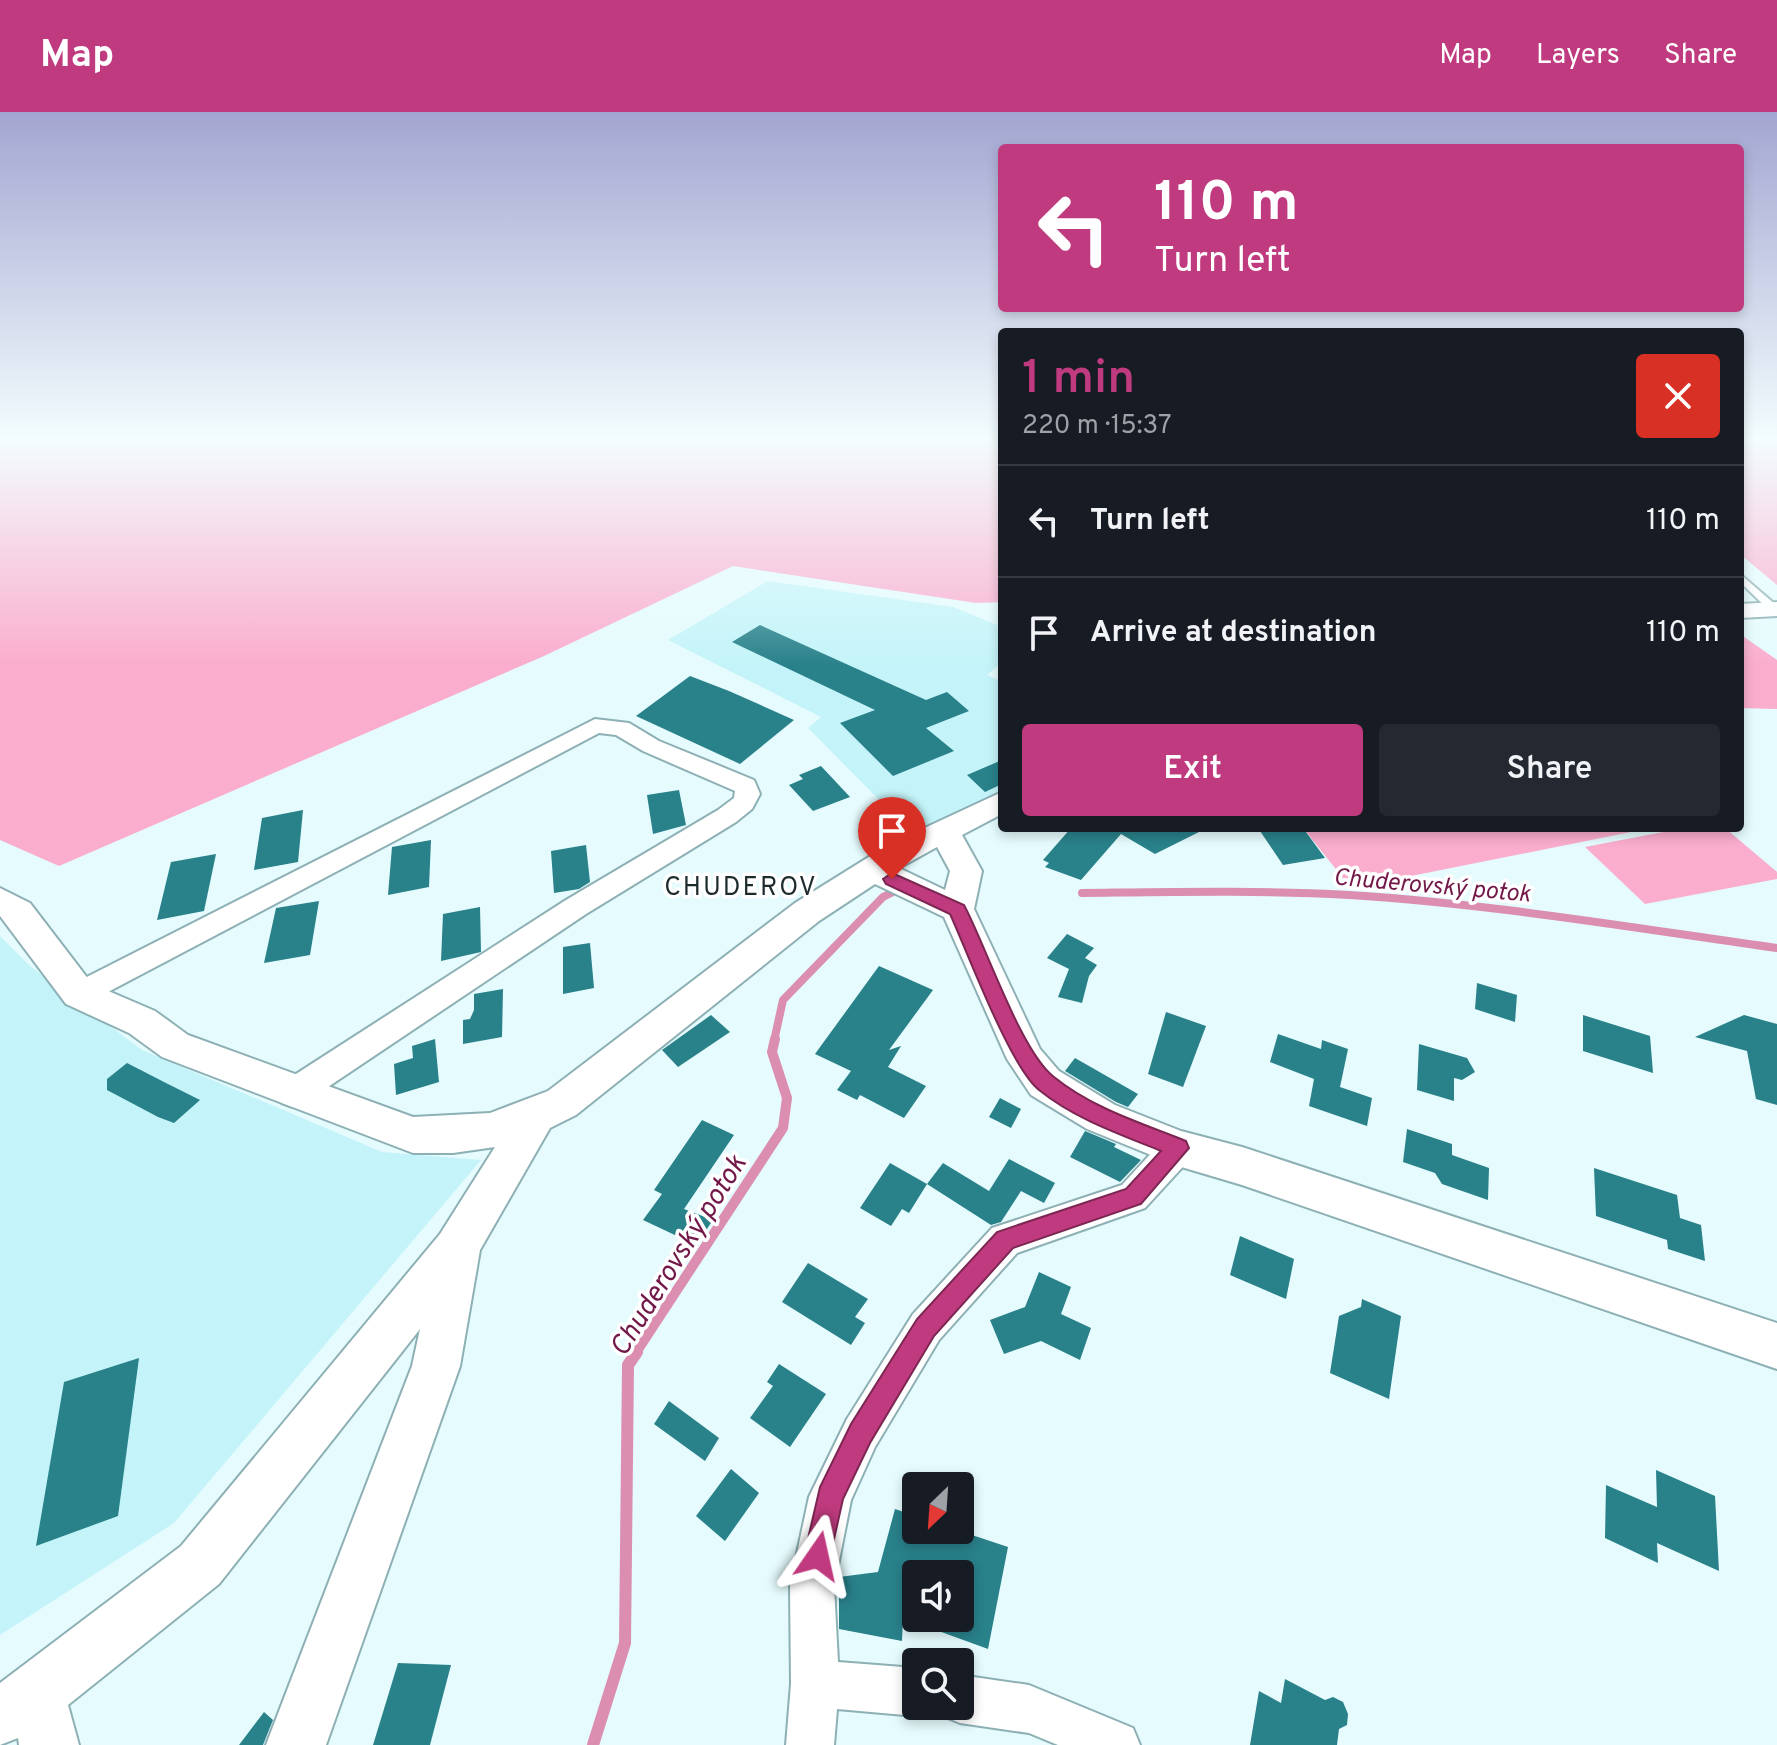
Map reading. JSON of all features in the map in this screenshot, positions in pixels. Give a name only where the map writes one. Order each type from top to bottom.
[{"type":"street","points":[[1744,611],[1775,609]]},
{"type":"street","points":[[79,994],[595,726],[621,728],[651,746],[745,786],[748,794],[743,803],[727,816],[576,907],[293,1093]]},
{"type":"street","points":[[896,881],[944,830],[998,804]]},
{"type":"street","points":[[944,830],[962,890],[1026,1059],[1045,1083],[1101,1117],[1178,1148],[1242,1166],[1777,1346]]},
{"type":"street","points":[[0,900],[18,912],[79,994],[142,1022],[175,1046],[293,1093],[413,1135],[452,1137],[491,1132],[534,1119],[562,1103],[807,912],[896,881],[962,890]]},
{"type":"street","points":[[28,1718],[200,1565],[460,1243],[534,1119]]},
{"type":"street","points":[[810,1745],[815,1684],[812,1586],[830,1497],[861,1433],[926,1327],[1005,1240],[1133,1197],[1178,1148]]},
{"type":"street","points":[[296,1745],[436,1366],[460,1243]]},
{"type":"street","points":[[815,1684],[902,1691]]},
{"type":"street","points":[[974,1701],[1029,1709],[1116,1745]]},
{"type":"lane","points":[[1744,581],[1775,609]]},
{"type":"shaded area","points":[[0,513],[998,513],[998,602],[976,603],[733,566],[544,656],[59,866],[0,840]]},
{"type":"shaded area","points":[[1744,513],[1777,513],[1777,585],[1744,557]]},
{"type":"shaded area","points":[[768,581],[953,607],[998,625],[998,665],[987,675],[998,680],[998,793],[913,834],[808,728],[821,717],[668,640]]},
{"type":"shaded area","points":[[1744,637],[1777,660],[1777,709],[1744,708]]},
{"type":"shaded area","points":[[1306,832],[1631,832],[1351,888]]},
{"type":"shaded area","points":[[1663,832],[1730,832],[1777,872],[1777,879],[1645,904],[1585,847]]},
{"type":"shaded area","points":[[0,936],[30,966],[142,1050],[382,1152],[481,1160],[174,1523],[0,1635]]},
{"type":"building","points":[[760,625],[926,700],[947,692],[969,711],[926,728],[954,751],[893,776],[840,723],[875,710],[732,642]]},
{"type":"building","points":[[690,676],[794,720],[740,764],[636,716]]},
{"type":"building","points":[[998,762],[998,786],[985,792],[967,775]]},
{"type":"building","points":[[821,766],[850,797],[813,811],[789,785],[803,779],[799,775]]},
{"type":"building","points":[[679,790],[686,825],[653,834],[647,795]]},
{"type":"building","points":[[303,810],[298,862],[254,870],[262,818]]},
{"type":"building","points":[[1068,832],[1199,832],[1155,854],[1121,834],[1081,880],[1045,867],[1049,863],[1043,860]]},
{"type":"building","points":[[1261,832],[1306,832],[1325,858],[1283,865]]},
{"type":"building","points":[[431,840],[429,887],[388,895],[392,847]]},
{"type":"building","points":[[586,845],[590,882],[579,889],[554,893],[551,851]]},
{"type":"building","points":[[216,854],[204,911],[157,920],[171,862]]},
{"type":"building","points":[[319,901],[310,955],[264,963],[276,908]]},
{"type":"building","points":[[480,907],[481,952],[441,961],[443,914]]},
{"type":"building","points":[[1067,934],[1094,948],[1085,958],[1097,965],[1089,976],[1082,1003],[1058,997],[1069,969],[1047,958]]},
{"type":"building","points":[[590,943],[594,988],[563,994],[563,947]]},
{"type":"building","points":[[879,966],[933,990],[889,1050],[901,1046],[888,1067],[926,1086],[904,1118],[860,1095],[857,1100],[837,1090],[851,1071],[815,1054]]},
{"type":"building","points":[[1477,983],[1517,995],[1515,1022],[1475,1009]]},
{"type":"building","points":[[503,989],[502,1037],[463,1044],[463,1020],[470,1019],[474,1010],[474,994]]},
{"type":"building","points":[[1166,1012],[1206,1026],[1183,1087],[1148,1074]]},
{"type":"building","points":[[711,1015],[730,1032],[678,1067],[662,1050]]},
{"type":"building","points":[[1583,1015],[1650,1036],[1653,1073],[1583,1051]]},
{"type":"building","points":[[1744,1015],[1777,1024],[1777,1105],[1756,1099],[1747,1051],[1695,1037]]},
{"type":"building","points":[[1278,1034],[1321,1049],[1322,1040],[1348,1049],[1340,1087],[1372,1098],[1367,1126],[1309,1106],[1314,1079],[1270,1062]]},
{"type":"building","points":[[435,1039],[439,1082],[396,1095],[394,1064],[413,1058],[412,1046]]},
{"type":"building","points":[[1419,1044],[1467,1058],[1475,1072],[1462,1080],[1454,1078],[1454,1101],[1417,1090]]},
{"type":"building","points":[[1075,1058],[1138,1094],[1128,1107],[1116,1102],[1065,1071]]},
{"type":"building","points":[[127,1063],[200,1100],[174,1123],[158,1117],[107,1090],[107,1079]]},
{"type":"building","points":[[1000,1098],[1021,1109],[1011,1128],[989,1117]]},
{"type":"building","points":[[702,1120],[734,1135],[684,1209],[713,1220],[696,1245],[643,1220],[662,1194],[654,1190]]},
{"type":"building","points":[[1407,1129],[1452,1144],[1452,1155],[1489,1168],[1488,1200],[1442,1184],[1435,1173],[1403,1162]]},
{"type":"building","points":[[1085,1131],[1116,1144],[1114,1147],[1141,1160],[1120,1182],[1070,1157]]},
{"type":"building","points":[[1009,1159],[1055,1183],[1044,1203],[1021,1191],[1001,1222],[991,1225],[927,1184],[943,1163],[989,1191]]},
{"type":"building","points":[[890,1163],[927,1184],[909,1213],[902,1209],[891,1226],[860,1208]]},
{"type":"building","points":[[1594,1168],[1677,1195],[1680,1218],[1701,1225],[1705,1261],[1668,1249],[1667,1240],[1596,1216]]},
{"type":"building","points":[[1240,1236],[1294,1259],[1286,1299],[1230,1275]]},
{"type":"building","points":[[808,1263],[868,1299],[855,1317],[865,1323],[851,1345],[782,1302]]},
{"type":"building","points":[[1039,1272],[1071,1287],[1061,1314],[1091,1328],[1080,1360],[1041,1341],[1004,1354],[990,1320],[1025,1307]]},
{"type":"building","points":[[1362,1299],[1401,1316],[1389,1399],[1330,1373],[1339,1316],[1361,1307]]},
{"type":"building","points":[[139,1358],[118,1516],[36,1546],[64,1382]]},
{"type":"building","points":[[779,1364],[826,1394],[790,1447],[750,1418],[773,1386],[767,1382]]},
{"type":"building","points":[[669,1401],[719,1438],[705,1461],[654,1424]]},
{"type":"building","points":[[731,1469],[759,1493],[725,1541],[696,1516]]},
{"type":"building","points":[[1656,1470],[1715,1496],[1719,1571],[1657,1543],[1658,1563],[1605,1538],[1606,1485],[1657,1507]]},
{"type":"building","points":[[895,1509],[902,1511],[902,1544],[974,1544],[974,1536],[1008,1547],[988,1649],[941,1632],[974,1632],[974,1560],[902,1560],[902,1641],[839,1629],[839,1577],[878,1572]]},
{"type":"building","points":[[398,1663],[451,1665],[430,1745],[373,1745]]},
{"type":"building","points":[[1285,1679],[1325,1700],[1333,1697],[1343,1702],[1348,1714],[1347,1725],[1339,1729],[1337,1745],[1250,1745],[1259,1691],[1281,1703]]},
{"type":"building","points":[[264,1712],[273,1720],[263,1745],[239,1745]]},
{"type":"waterway","name":"Chuderovský potok","points":[[774,1041],[783,1000],[883,897],[897,890]]},
{"type":"waterway","name":"Chuderovský potok","points":[[1082,893],[1282,892],[1403,899],[1564,917],[1777,948]]},
{"type":"waterway","name":"Chuderovský potok","points":[[635,1354],[783,1128],[787,1098],[772,1052],[775,1039]]},
{"type":"waterway","name":"Chuderovský potok","points":[[593,1745],[625,1643],[628,1365],[637,1352]]},
{"type":"district","name":"CHUDEROV","points":[[741,886]]},
{"type":"route","points":[[818,1556],[830,1497],[861,1433],[926,1327],[1005,1240],[1133,1197],[1178,1148],[1101,1117],[1045,1083],[1026,1059],[957,909],[892,879]]}]
